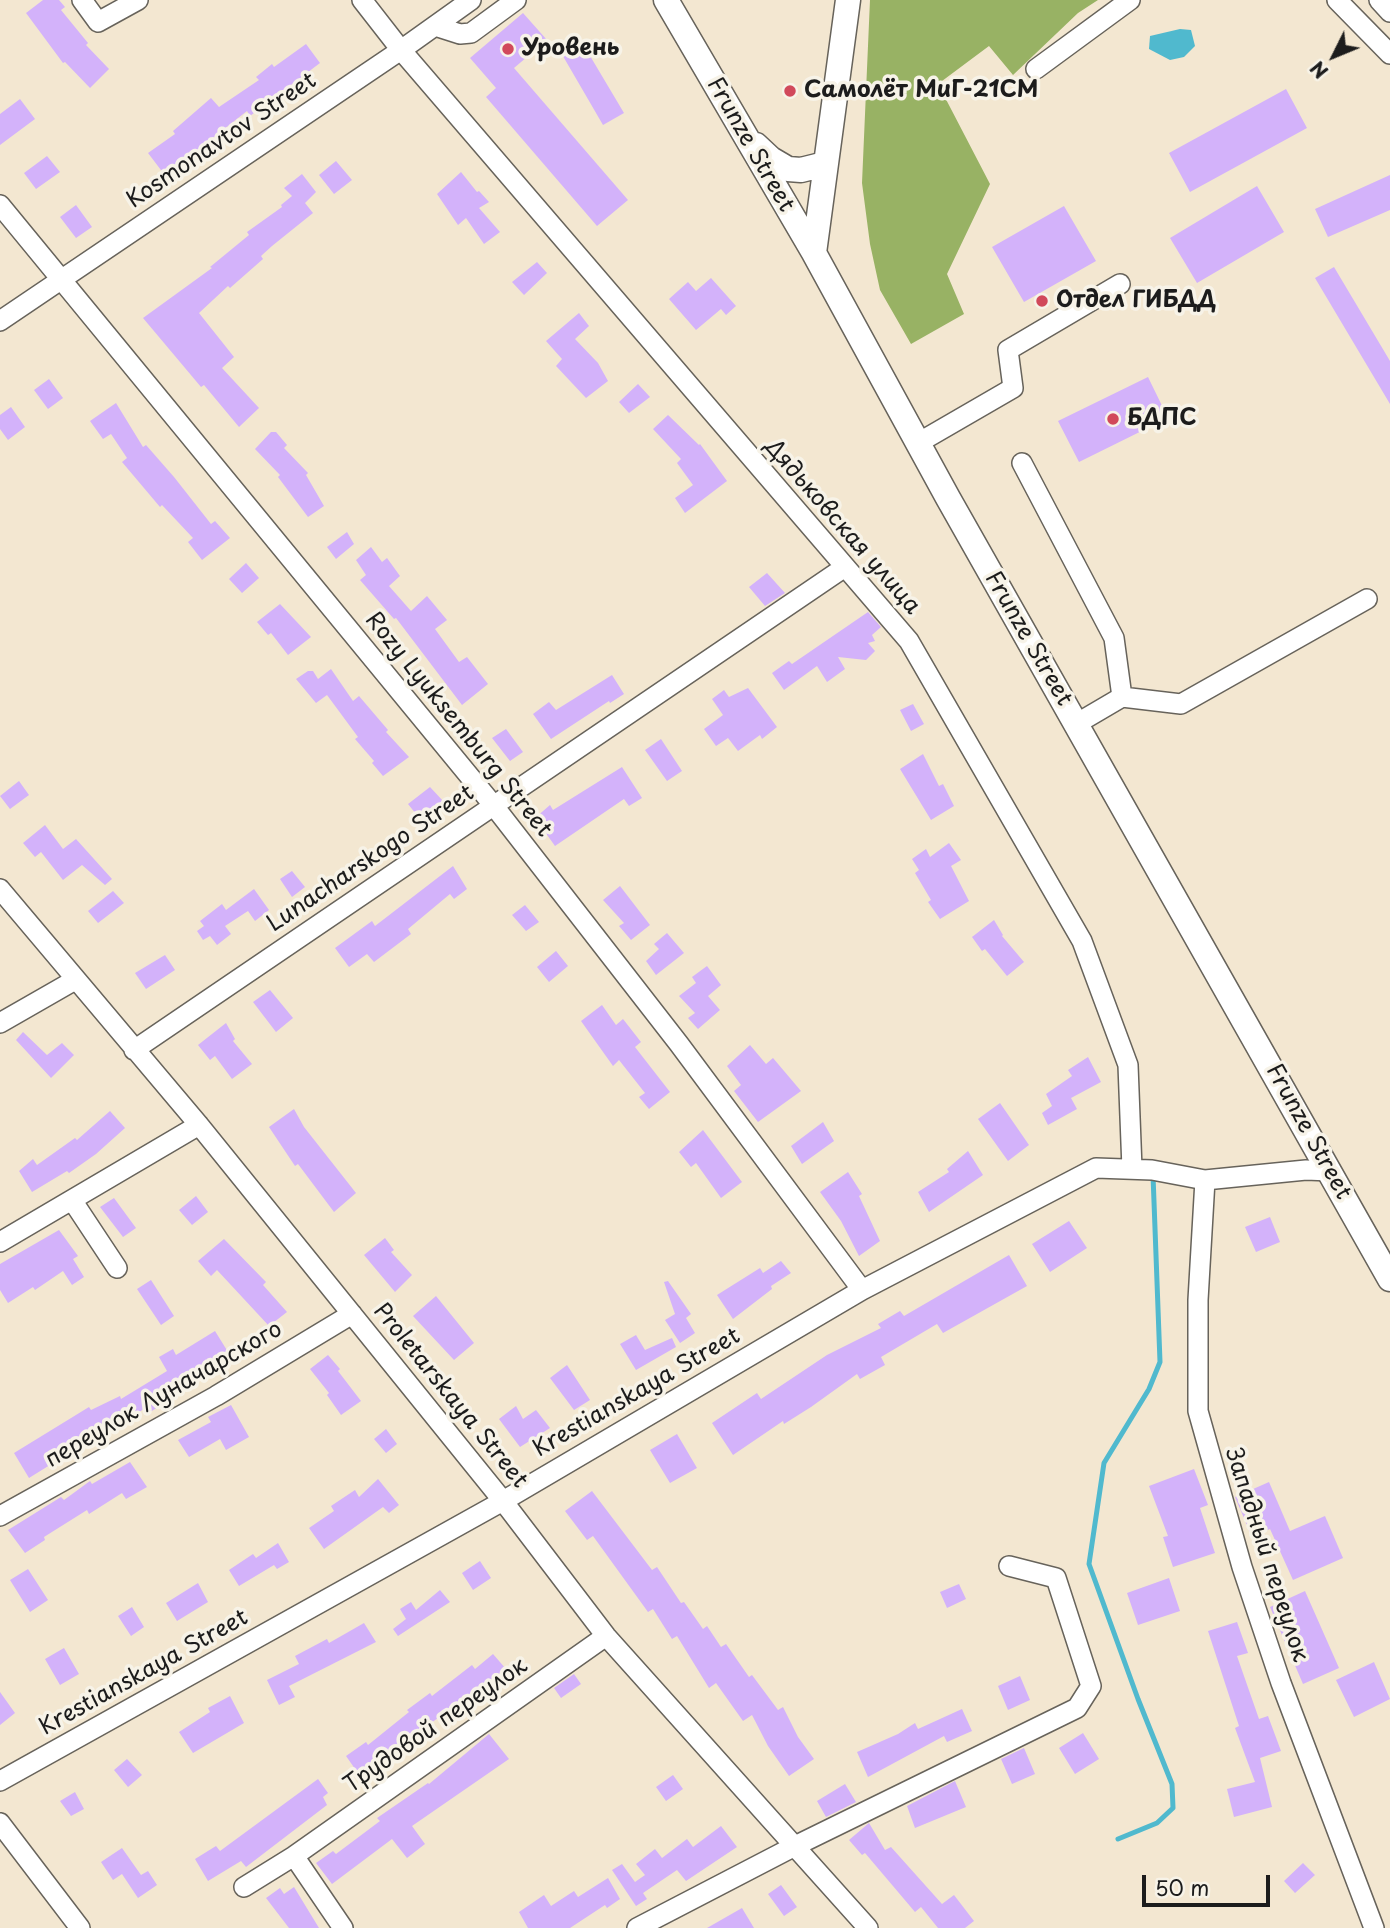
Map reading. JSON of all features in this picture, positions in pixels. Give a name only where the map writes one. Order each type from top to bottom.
[{"type":"main road","name":"Frunze Street","points":[[666,0],[814,253],[918,443],[1390,1279]]},
{"type":"main road","points":[[814,253],[848,0]]},
{"type":"main road","points":[[743,133],[771,159],[788,169],[801,170],[825,164]]},
{"type":"street","points":[[82,0],[98,23],[138,0]]},
{"type":"street","name":"Дядьковская улица","points":[[362,0],[401,50],[909,641],[1082,940],[1128,1065],[1132,1170]]},
{"type":"street","name":"Kosmonavtov Street","points":[[0,321],[471,0]]},
{"type":"street","points":[[435,26],[460,34],[471,33],[516,0]]},
{"type":"street","points":[[1037,68],[1130,0]]},
{"type":"street","points":[[1337,0],[1390,54]]},
{"type":"street","points":[[1379,0],[1390,12]]},
{"type":"street","name":"Rozy Lyuksemburg Street","points":[[0,205],[494,806],[679,1044],[862,1290]]},
{"type":"street","points":[[918,443],[1013,388],[1008,350],[1120,284]]},
{"type":"street","points":[[1022,463],[1114,638],[1122,697]]},
{"type":"street","name":"Lunacharskogo Street","points":[[134,1050],[845,567]]},
{"type":"street","points":[[1076,723],[1122,697],[1181,704],[1367,599]]},
{"type":"street","name":"Proletarskaya Street","points":[[0,889],[199,1125],[503,1501],[606,1636],[868,1928]]},
{"type":"street","points":[[0,1023],[75,980]]},
{"type":"street","points":[[0,1242],[199,1125]]},
{"type":"street","name":"Krestianskaya Street","points":[[0,1781],[503,1501],[862,1290],[1096,1168],[1152,1170],[1205,1180],[1306,1170],[1330,1171]]},
{"type":"street","name":"Западный переулок","points":[[1205,1180],[1198,1300],[1198,1411],[1242,1567],[1281,1683],[1374,1928]]},
{"type":"street","points":[[72,1200],[117,1268]]},
{"type":"street","name":"переулок Луначарского","points":[[0,1516],[216,1396],[352,1314]]},
{"type":"street","points":[[637,1928],[793,1847],[1077,1708],[1091,1686],[1056,1578],[1009,1566]]},
{"type":"street","name":"Трудовой переулок","points":[[244,1887],[294,1856],[606,1636]]},
{"type":"street","points":[[0,1823],[80,1928]]},
{"type":"street","points":[[294,1856],[343,1928]]},
{"type":"green space","points":[[870,0],[1098,0],[1078,13],[1013,75],[989,46],[938,84],[990,184],[947,274],[964,314],[911,344],[880,290],[870,244],[862,183]]},
{"type":"water","points":[[1180,29],[1191,30],[1195,46],[1184,57],[1170,60],[1149,49],[1150,36]]},
{"type":"building","points":[[43,0],[59,0],[65,7],[61,10],[88,43],[86,45],[109,69],[90,88],[63,63],[26,13]]},
{"type":"building","points":[[523,13],[547,40],[514,68],[628,200],[597,226],[486,97],[496,88],[470,58]]},
{"type":"building","points":[[580,39],[624,113],[603,125],[560,51]]},
{"type":"building","points":[[306,44],[320,63],[250,116],[247,111],[181,163],[183,166],[167,178],[148,153],[175,134],[173,131],[211,98],[219,107],[259,80],[256,77],[272,64],[274,67]]},
{"type":"building","points":[[1286,89],[1307,128],[1190,192],[1169,153]]},
{"type":"building","points":[[20,99],[35,119],[0,145],[0,114]]},
{"type":"building","points":[[47,156],[60,172],[36,189],[24,173]]},
{"type":"building","points":[[336,161],[352,180],[334,194],[319,175]]},
{"type":"building","points":[[461,172],[489,202],[479,208],[500,232],[484,244],[466,218],[458,225],[437,194]]},
{"type":"building","points":[[302,174],[316,192],[305,203],[313,213],[272,246],[261,256],[263,259],[199,313],[234,357],[222,368],[259,408],[239,427],[143,318],[212,268],[210,267],[249,235],[247,232],[282,207],[292,196],[284,188]]},
{"type":"building","points":[[1390,175],[1390,210],[1328,237],[1315,209]]},
{"type":"building","points":[[1257,186],[1284,232],[1197,283],[1170,238]]},
{"type":"building","points":[[76,205],[92,227],[76,238],[60,217]]},
{"type":"building","points":[[1064,206],[1096,261],[1024,302],[992,247]]},
{"type":"building","points":[[537,262],[547,273],[524,295],[512,282]]},
{"type":"building","points":[[1334,267],[1390,361],[1390,404],[1315,278]]},
{"type":"building","points":[[711,278],[736,306],[726,315],[721,309],[696,330],[669,299],[688,282],[696,291]]},
{"type":"building","points":[[579,313],[589,326],[575,339],[598,363],[608,381],[586,398],[556,366],[562,359],[546,341]]},
{"type":"building","name":"БДПС","points":[[1148,377],[1168,418],[1079,462],[1058,421]]},
{"type":"building","points":[[49,379],[63,398],[48,409],[34,390]]},
{"type":"building","points":[[638,384],[650,397],[629,413],[619,402]]},
{"type":"building","points":[[116,403],[143,447],[146,445],[211,524],[215,521],[230,538],[202,560],[188,542],[193,538],[162,505],[160,507],[122,462],[127,458],[111,434],[103,439],[90,421]]},
{"type":"building","points":[[11,407],[25,427],[8,440],[0,429],[0,415]]},
{"type":"building","points":[[668,415],[700,444],[727,481],[685,513],[675,498],[693,485],[677,463],[681,459],[653,429]]},
{"type":"building","points":[[271,432],[276,432],[287,445],[284,448],[308,473],[306,475],[324,506],[308,517],[278,477],[280,475],[255,449]]},
{"type":"building","points":[[347,532],[354,544],[336,559],[327,547]]},
{"type":"building","points":[[371,547],[382,562],[387,558],[400,576],[389,586],[411,611],[427,596],[447,620],[435,629],[459,662],[467,657],[488,684],[462,705],[396,618],[394,619],[360,580],[366,575],[356,560]]},
{"type":"building","points":[[246,563],[259,578],[242,593],[229,579]]},
{"type":"building","points":[[767,573],[785,593],[765,606],[749,587]]},
{"type":"building","points":[[280,604],[311,637],[288,655],[271,633],[268,635],[257,622]]},
{"type":"building","points":[[868,612],[881,627],[872,635],[875,641],[868,643],[875,651],[866,660],[838,657],[845,669],[827,682],[817,666],[784,690],[772,673],[789,661],[792,664]]},
{"type":"building","points":[[331,669],[353,701],[359,696],[409,757],[383,776],[327,695],[316,703],[296,679],[308,671],[313,671],[318,679]]},
{"type":"building","points":[[612,675],[624,694],[551,739],[533,714],[549,702],[556,710]]},
{"type":"building","points":[[748,688],[777,727],[762,739],[760,735],[738,751],[728,738],[716,746],[704,729],[723,715],[712,699],[724,690],[729,697]]},
{"type":"building","points":[[913,704],[924,724],[911,731],[900,710]]},
{"type":"building","points":[[506,729],[523,752],[510,761],[492,738]]},
{"type":"building","points":[[661,739],[682,771],[667,781],[645,750]]},
{"type":"building","points":[[923,754],[939,786],[943,784],[954,806],[931,820],[900,769]]},
{"type":"building","points":[[622,767],[642,798],[629,806],[624,799],[555,846],[535,818],[550,805],[553,810]]},
{"type":"building","points":[[19,781],[29,795],[10,809],[0,796]]},
{"type":"building","points":[[430,787],[444,802],[420,819],[408,804]]},
{"type":"building","points":[[45,825],[63,849],[76,839],[112,879],[105,885],[82,865],[63,880],[41,852],[35,857],[23,843]]},
{"type":"building","points":[[949,843],[961,860],[951,866],[969,901],[940,919],[928,902],[931,900],[915,873],[919,870],[912,859],[926,849],[930,857]]},
{"type":"building","points":[[453,866],[467,889],[454,899],[450,894],[408,929],[411,934],[374,962],[367,954],[349,967],[335,948],[372,921],[375,926]]},
{"type":"building","points":[[292,871],[305,887],[292,897],[280,879]]},
{"type":"building","points":[[620,886],[650,925],[631,940],[619,926],[624,923],[603,900]]},
{"type":"building","points":[[254,889],[269,910],[255,921],[248,911],[225,926],[231,934],[217,945],[210,936],[203,940],[197,931],[204,926],[200,921],[222,904],[226,910]]},
{"type":"building","points":[[113,891],[124,903],[98,923],[88,911]]},
{"type":"building","points":[[525,905],[539,922],[526,931],[512,915]]},
{"type":"building","points":[[994,920],[1002,936],[1024,962],[1007,976],[972,937]]},
{"type":"building","points":[[667,933],[684,953],[656,975],[646,961],[659,949],[654,944]]},
{"type":"building","points":[[556,951],[568,966],[549,982],[537,967]]},
{"type":"building","points":[[165,955],[175,970],[146,989],[135,973]]},
{"type":"building","points":[[707,966],[721,985],[708,996],[720,1010],[698,1029],[688,1018],[695,1013],[679,996],[696,983],[692,977]]},
{"type":"building","points":[[270,990],[293,1018],[276,1032],[253,1002]]},
{"type":"building","points":[[602,1005],[616,1025],[623,1019],[641,1042],[635,1047],[670,1092],[649,1109],[639,1097],[645,1093],[619,1060],[613,1066],[581,1021]]},
{"type":"building","points":[[226,1023],[235,1039],[233,1041],[252,1064],[232,1079],[215,1056],[210,1060],[198,1045]]},
{"type":"building","points":[[23,1032],[47,1055],[62,1043],[74,1055],[51,1078],[16,1040]]},
{"type":"building","points":[[750,1045],[766,1064],[773,1058],[801,1091],[758,1122],[734,1091],[741,1085],[727,1066]]},
{"type":"building","points":[[1088,1057],[1101,1082],[1071,1098],[1077,1109],[1048,1125],[1042,1113],[1052,1106],[1046,1094],[1072,1076],[1068,1070]]},
{"type":"building","points":[[1000,1103],[1029,1145],[1008,1161],[978,1119]]},
{"type":"building","points":[[294,1109],[304,1127],[356,1193],[334,1212],[298,1164],[295,1166],[269,1127]]},
{"type":"building","points":[[110,1111],[125,1128],[96,1154],[69,1173],[67,1171],[32,1192],[19,1171],[33,1159],[37,1165],[75,1138],[77,1140]]},
{"type":"building","points":[[823,1122],[834,1141],[802,1164],[791,1146]]},
{"type":"building","points":[[703,1130],[742,1182],[721,1198],[696,1163],[691,1167],[679,1152]]},
{"type":"building","points":[[968,1151],[983,1175],[929,1212],[918,1192],[949,1172],[947,1169]]},
{"type":"building","points":[[848,1172],[862,1194],[859,1196],[880,1241],[859,1256],[841,1221],[820,1192]]},
{"type":"building","points":[[196,1196],[208,1212],[192,1225],[179,1210]]},
{"type":"building","points":[[114,1198],[136,1228],[123,1237],[100,1207]]},
{"type":"building","points":[[1270,1217],[1280,1242],[1256,1252],[1245,1227]]},
{"type":"building","points":[[1069,1221],[1087,1248],[1050,1272],[1032,1244]]},
{"type":"building","points":[[59,1230],[78,1256],[73,1259],[84,1277],[72,1285],[63,1271],[35,1290],[33,1287],[8,1303],[0,1290],[0,1264]]},
{"type":"building","points":[[385,1238],[394,1250],[391,1252],[412,1275],[395,1292],[364,1255]]},
{"type":"building","points":[[224,1239],[266,1282],[263,1285],[287,1312],[269,1326],[217,1270],[211,1276],[198,1261]]},
{"type":"building","points":[[1009,1255],[1027,1286],[943,1333],[937,1324],[881,1357],[885,1365],[860,1379],[857,1374],[811,1407],[784,1424],[783,1421],[733,1455],[712,1423],[757,1393],[761,1399],[827,1355],[881,1328],[878,1324],[900,1311],[904,1316]]},
{"type":"building","points":[[781,1261],[791,1273],[771,1286],[772,1289],[733,1319],[717,1295],[760,1268],[763,1273]]},
{"type":"building","points":[[151,1280],[174,1316],[161,1325],[137,1289]]},
{"type":"building","points":[[668,1281],[691,1314],[686,1318],[695,1333],[680,1343],[665,1320],[675,1314],[664,1282]]},
{"type":"building","points":[[436,1296],[474,1343],[454,1360],[413,1316]]},
{"type":"building","points":[[215,1331],[233,1360],[211,1375],[205,1365],[170,1388],[175,1397],[150,1412],[147,1407],[29,1478],[14,1453],[89,1407],[91,1410],[120,1396],[121,1399],[167,1371],[159,1357],[173,1349],[176,1355]]},
{"type":"building","points":[[636,1335],[645,1350],[672,1338],[676,1347],[636,1370],[620,1344]]},
{"type":"building","points":[[328,1355],[361,1401],[341,1415],[327,1395],[329,1393],[310,1369]]},
{"type":"building","points":[[567,1365],[590,1400],[574,1410],[550,1378]]},
{"type":"building","points":[[231,1405],[249,1437],[226,1450],[220,1439],[189,1457],[178,1440],[211,1422],[208,1417]]},
{"type":"building","points":[[516,1406],[523,1419],[536,1410],[550,1428],[520,1447],[499,1419]]},
{"type":"building","points":[[386,1429],[397,1444],[386,1453],[374,1439]]},
{"type":"building","points":[[677,1434],[697,1468],[670,1483],[650,1450]]},
{"type":"building","points":[[130,1462],[147,1487],[126,1499],[122,1493],[89,1514],[87,1510],[44,1537],[45,1540],[25,1553],[8,1530],[61,1497],[64,1500],[90,1481],[92,1484]]},
{"type":"building","points":[[1194,1469],[1208,1505],[1200,1508],[1215,1553],[1173,1567],[1163,1537],[1168,1536],[1149,1486]]},
{"type":"building","points":[[378,1479],[399,1505],[389,1513],[383,1507],[324,1549],[309,1528],[334,1511],[331,1506],[355,1490],[359,1497]]},
{"type":"building","points":[[1269,1482],[1290,1531],[1325,1516],[1343,1558],[1293,1580],[1270,1529],[1252,1537],[1235,1497]]},
{"type":"building","points":[[592,1491],[652,1570],[657,1567],[681,1603],[684,1602],[703,1629],[707,1626],[721,1647],[726,1644],[749,1677],[752,1675],[778,1710],[783,1707],[798,1737],[814,1759],[789,1776],[768,1746],[752,1715],[743,1721],[716,1683],[709,1688],[677,1636],[672,1639],[653,1609],[648,1612],[593,1536],[587,1540],[565,1511]]},
{"type":"building","points":[[278,1543],[289,1562],[277,1569],[274,1565],[239,1586],[229,1570],[253,1554],[256,1558]]},
{"type":"building","points":[[480,1561],[491,1578],[473,1590],[462,1573]]},
{"type":"building","points":[[28,1569],[48,1600],[30,1612],[10,1580]]},
{"type":"building","points":[[1169,1578],[1180,1611],[1138,1625],[1127,1593]]},
{"type":"building","points":[[198,1583],[208,1602],[177,1621],[166,1603]]},
{"type":"building","points":[[959,1584],[966,1599],[947,1608],[940,1592]]},
{"type":"building","points":[[440,1590],[450,1602],[398,1636],[393,1629],[406,1619],[400,1609],[411,1602],[416,1610]]},
{"type":"building","points":[[1305,1591],[1339,1668],[1303,1684],[1270,1607]]},
{"type":"building","points":[[132,1607],[144,1627],[131,1636],[118,1616]]},
{"type":"building","points":[[1237,1622],[1248,1653],[1237,1656],[1259,1719],[1268,1716],[1281,1751],[1260,1758],[1272,1807],[1234,1817],[1227,1789],[1255,1782],[1235,1728],[1239,1726],[1208,1631]]},
{"type":"building","points":[[364,1623],[376,1642],[289,1686],[295,1697],[279,1705],[267,1680],[299,1664],[295,1656],[327,1639],[329,1643]]},
{"type":"building","points":[[64,1648],[79,1674],[60,1685],[45,1659]]},
{"type":"building","points":[[493,1654],[506,1669],[413,1736],[417,1741],[389,1764],[384,1758],[360,1776],[346,1756],[366,1742],[368,1745],[430,1693],[432,1696],[472,1665],[475,1669]]},
{"type":"building","points":[[1374,1662],[1390,1699],[1354,1717],[1336,1680]]},
{"type":"building","points":[[574,1674],[581,1684],[561,1698],[554,1688]]},
{"type":"building","points":[[1020,1676],[1030,1700],[1008,1710],[998,1686]]},
{"type":"building","points":[[0,1692],[15,1713],[0,1725]]},
{"type":"building","points":[[230,1696],[244,1723],[193,1753],[179,1732],[210,1712],[208,1708]]},
{"type":"building","points":[[962,1709],[972,1731],[947,1742],[944,1736],[868,1777],[857,1752],[898,1734],[915,1723],[918,1729]]},
{"type":"building","points":[[1083,1733],[1099,1759],[1075,1774],[1059,1748]]},
{"type":"building","points":[[489,1734],[509,1759],[412,1826],[425,1844],[407,1858],[392,1839],[332,1884],[316,1863],[333,1851],[336,1854],[380,1821],[377,1818],[429,1784]]},
{"type":"building","points":[[1024,1748],[1035,1774],[1012,1784],[1001,1759]]},
{"type":"building","points":[[127,1759],[142,1775],[128,1787],[114,1770]]},
{"type":"building","points":[[673,1775],[683,1789],[666,1801],[656,1787]]},
{"type":"building","points":[[318,1779],[328,1793],[323,1797],[327,1805],[246,1867],[241,1861],[208,1881],[195,1859],[216,1846],[220,1851]]},
{"type":"building","points":[[955,1781],[966,1807],[915,1828],[907,1806]]},
{"type":"building","points":[[845,1784],[856,1802],[826,1817],[817,1801]]},
{"type":"building","points":[[75,1792],[84,1809],[71,1816],[60,1801]]},
{"type":"building","points":[[869,1823],[885,1850],[891,1847],[942,1904],[954,1895],[974,1921],[965,1928],[938,1928],[921,1907],[915,1912],[865,1853],[862,1855],[849,1840]]},
{"type":"building","points":[[721,1826],[737,1847],[686,1881],[677,1870],[643,1893],[647,1899],[636,1906],[612,1870],[622,1864],[635,1882],[645,1875],[636,1864],[655,1849],[662,1858],[687,1839],[693,1847]]},
{"type":"building","points":[[122,1848],[141,1875],[148,1871],[157,1885],[138,1898],[122,1874],[113,1880],[101,1862]]},
{"type":"building","points":[[1303,1863],[1315,1875],[1295,1893],[1284,1881]]},
{"type":"building","points":[[608,1878],[620,1899],[607,1908],[605,1905],[570,1928],[528,1928],[519,1912],[544,1895],[551,1906],[574,1891],[578,1897]]},
{"type":"building","points":[[781,1885],[797,1907],[784,1916],[768,1894]]},
{"type":"building","points":[[294,1887],[319,1928],[289,1928],[266,1898],[280,1888],[284,1894]]},
{"type":"building","points":[[742,1908],[754,1928],[707,1928]]},
{"type":"waterway","points":[[1118,1839],[1157,1823],[1173,1808],[1172,1784],[1089,1564],[1104,1463],[1149,1389],[1160,1362],[1153,1175]]},
{"type":"place","name":"Уровень","points":[[508,49]]},
{"type":"place","name":"Самолёт МиГ-21СМ","points":[[790,91]]},
{"type":"place","name":"Отдел ГИБДД","points":[[1042,301]]},
{"type":"place","name":"БДПС","points":[[1113,419]]}]
